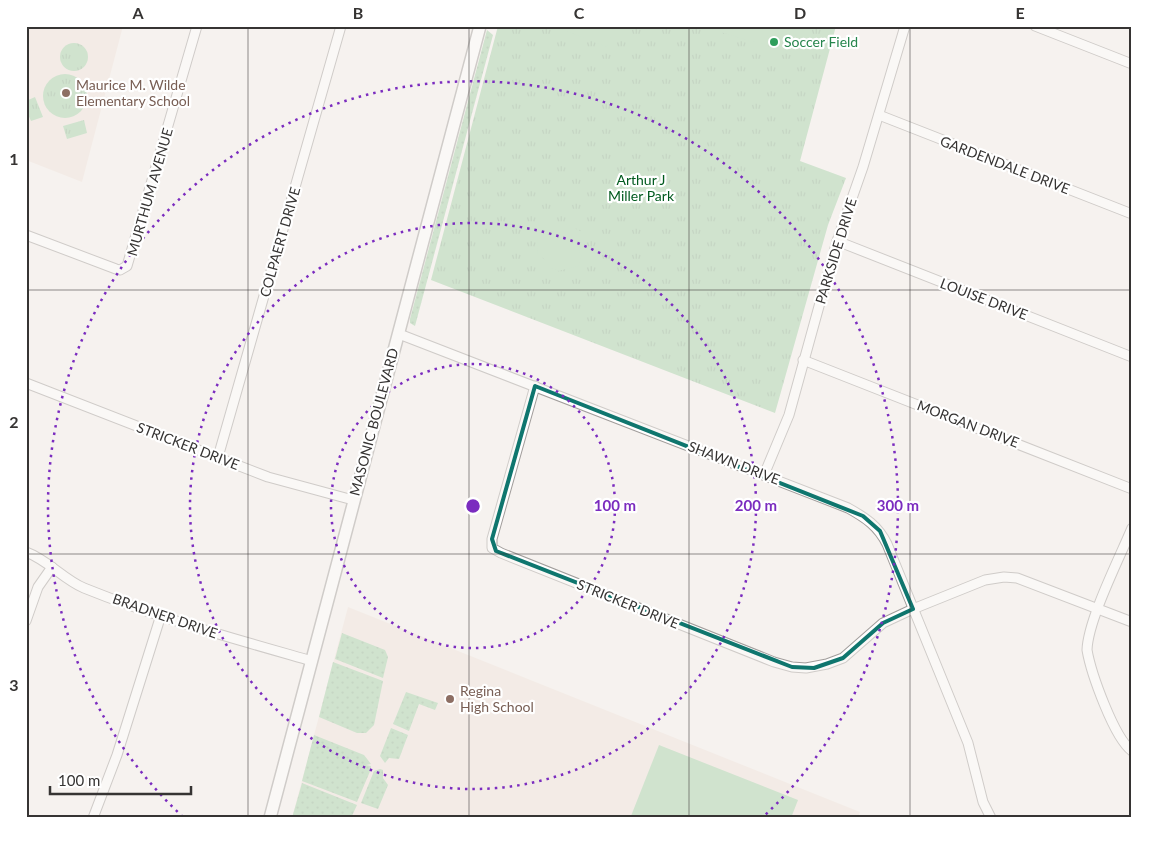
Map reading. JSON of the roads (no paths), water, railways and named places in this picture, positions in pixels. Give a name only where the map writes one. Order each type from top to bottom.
[{"type":"street","name":"MURTHUM AVENUE","points":[[26,235],[116,269],[124,269],[130,262],[197,26]]},
{"type":"street","name":"COLPAERT DRIVE","points":[[218,457],[341,26]]},
{"type":"street","name":"MASONIC BOULEVARD","points":[[270,818],[480,26]]},
{"type":"street","name":"PARKSIDE DRIVE","points":[[764,475],[788,416],[837,241],[879,115],[905,26]]},
{"type":"street","points":[[1035,26],[1132,64]]},
{"type":"street","name":"GARDENDALE DRIVE","points":[[879,115],[1132,214]]},
{"type":"street","name":"LOUISE DRIVE","points":[[837,241],[1132,357]]},
{"type":"street","name":"SHAWN DRIVE","points":[[399,334],[848,508],[872,523],[884,538],[968,743],[983,802],[991,818]]},
{"type":"street","name":"MORGAN DRIVE","points":[[804,360],[1132,489]]},
{"type":"street","name":"STRICKER DRIVE","points":[[26,384],[268,477],[353,500]]},
{"type":"street","name":"STRICKER DRIVE","points":[[535,386],[492,540],[492,548],[496,551],[792,667],[814,668],[843,658],[883,623],[913,609]]},
{"type":"street","points":[[1132,528],[1087,642],[1088,657],[1112,720],[1120,738],[1132,751]]},
{"type":"street","name":"BRADNER DRIVE","points":[[26,552],[36,556],[82,587],[236,640],[312,661]]},
{"type":"street","points":[[26,621],[38,587],[52,567]]},
{"type":"street","points":[[913,609],[985,580],[1004,577],[1017,578],[1132,622]]},
{"type":"street","points":[[93,818],[117,754],[161,615]]},
{"type":"place","name":"Soccer Field","points":[[774,42]]},
{"type":"place","name":"Maurice M. Wilde Elementary School","points":[[66,93]]},
{"type":"place","name":"Regina High School","points":[[450,699]]},
{"type":"park label","name":"Arthur J Miller Park","points":[[641,188]]}]
